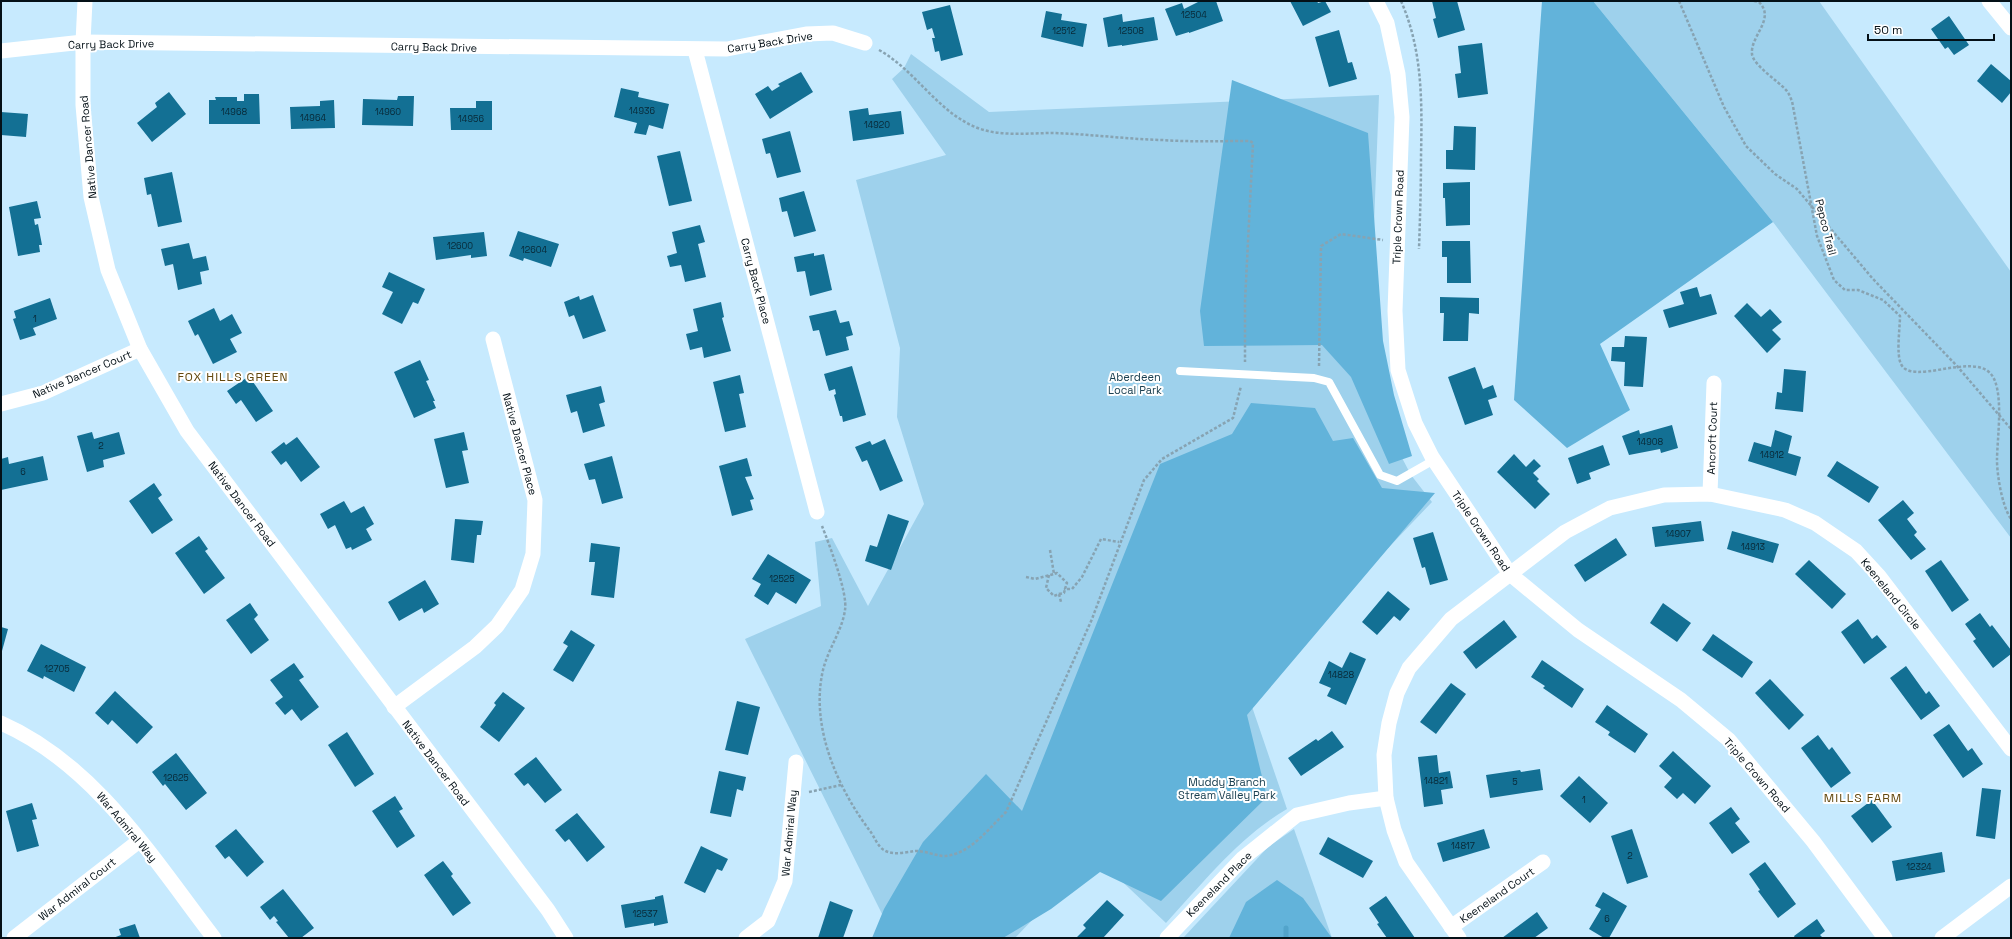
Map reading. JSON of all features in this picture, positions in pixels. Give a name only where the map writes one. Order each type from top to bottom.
[{"type":"street","name":"Native Dancer Road","points":[[85,1],[83,42],[84,105],[91,197],[108,270],[140,350],[187,432],[548,910],[566,938]]},
{"type":"street","name":"Triple Crown Road","points":[[1376,1],[1387,23],[1398,74],[1401,106],[1395,311],[1398,370],[1415,423],[1434,460],[1510,574],[1578,630],[1681,700],[1729,740],[1813,841],[1886,938]]},
{"type":"street","points":[[1989,1],[2011,28]]},
{"type":"street","name":"Carry Back Drive","points":[[1,51],[83,42],[695,50],[727,49],[806,34],[833,33],[865,43]]},
{"type":"street","name":"Carry Back Place","points":[[695,50],[817,512]]},
{"type":"street","name":"Native Dancer Place","points":[[394,707],[476,647],[497,626],[522,590],[533,554],[535,500],[493,339]]},
{"type":"street","name":"Native Dancer Court","points":[[1,404],[43,393],[140,350]]},
{"type":"street","name":"Ancroft Court","points":[[1710,494],[1714,383]]},
{"type":"street","name":"Keeneland Circle","points":[[1455,933],[1406,862],[1394,830],[1386,798],[1384,756],[1389,723],[1397,693],[1409,668],[1450,619],[1565,532],[1610,508],[1664,495],[1710,494],[1785,510],[1815,523],[1856,551],[1879,576],[2011,749]]},
{"type":"street","name":"War Admiral Way","points":[[1,723],[19,731],[60,757],[102,795],[214,938]]},
{"type":"street","name":"War Admiral Way","points":[[746,938],[768,921],[785,881],[796,762]]},
{"type":"street","name":"Keeneland Place","points":[[1167,938],[1243,858],[1297,815],[1349,803],[1386,798]]},
{"type":"street","name":"War Admiral Court","points":[[14,938],[139,841]]},
{"type":"street","name":"Keeneland Court","points":[[1455,933],[1543,862]]},
{"type":"street","points":[[1942,938],[2011,886]]},
{"type":"lane","points":[[1180,371],[1319,379],[1329,382],[1380,475],[1397,482],[1434,460]]},
{"type":"path","points":[[1401,1],[1407,14],[1418,57],[1423,98],[1419,249]]},
{"type":"path","points":[[1679,1],[1724,107],[1746,146],[1775,174],[1797,189],[1874,279],[1958,366],[1998,411],[2011,429]]},
{"type":"path","name":"Pepco Trail","points":[[1754,1],[1760,2],[1765,12],[1764,21],[1752,47],[1752,56],[1756,63],[1786,90],[1792,100],[1817,236],[1834,280],[1845,290],[1858,290],[1883,300],[1900,316],[1899,354],[1901,364],[1906,371],[1917,373],[1958,366],[1984,368],[1991,373],[1996,384],[1998,411],[1996,461],[2004,502],[2011,519]]},
{"type":"path","points":[[817,512],[844,591],[845,610],[823,669],[821,689],[824,733],[832,761],[841,784],[859,816],[882,850],[892,853],[918,851],[943,856],[962,852],[982,836],[1006,812],[1092,619],[1119,542],[1144,480],[1162,459],[1233,418],[1245,374],[1245,302],[1253,143],[1250,141],[1161,140],[1113,136],[991,132],[962,120],[936,101],[890,56],[865,43]]},
{"type":"path","points":[[1319,379],[1321,246],[1341,234],[1398,242]]},
{"type":"path","points":[[1065,589],[1072,589],[1078,583],[1101,539],[1119,542]]},
{"type":"path","points":[[1050,550],[1054,574]]},
{"type":"path","points":[[1026,577],[1035,579],[1049,575],[1058,573],[1067,583],[1064,593],[1054,596],[1046,588],[1049,575]]},
{"type":"path","points":[[1059,594],[1061,602]]},
{"type":"path","points":[[793,793],[812,792],[841,784]]},
{"type":"green space","points":[[1542,1],[1593,1],[1773,222],[1600,344],[1630,410],[1567,448],[1514,400]]},
{"type":"green space","points":[[1593,1],[1819,1],[2011,272],[2011,538],[1773,222]]},
{"type":"green space","name":"Aberdeen Local Park","points":[[911,54],[989,112],[1379,95],[1370,329],[1392,439],[1411,475],[1432,502],[1248,695],[1287,809],[1253,833],[1223,861],[1166,923],[1094,855],[1015,938],[894,938],[745,639],[821,606],[815,542],[832,538],[868,606],[924,504],[897,417],[900,348],[856,180],[946,155],[892,79],[904,68]]},
{"type":"green space","points":[[1232,80],[1368,133],[1383,341],[1394,395],[1412,456],[1389,464],[1351,377],[1322,345],[1204,346],[1200,311]]},
{"type":"green space","name":"Muddy Branch Stream Valley Park","points":[[1251,403],[1315,408],[1333,441],[1353,438],[1382,488],[1435,493],[1247,715],[1267,797],[1161,901],[1100,872],[1051,909],[1003,938],[872,938],[884,909],[923,842],[986,774],[1022,811],[1160,464],[1232,434]]},
{"type":"green space","points":[[1294,829],[1332,938],[1183,938],[1268,847]]},
{"type":"green space","points":[[1277,880],[1303,898],[1332,938],[1229,938],[1246,902]]},
{"type":"building","points":[[1200,1],[1216,1],[1223,21],[1176,36],[1165,9],[1182,3],[1184,9]]},
{"type":"building","points":[[1290,1],[1317,1],[1318,3],[1325,1],[1331,12],[1303,26]]},
{"type":"building","points":[[1432,1],[1457,1],[1465,30],[1438,38],[1433,19],[1436,18]]},
{"type":"building","points":[[950,5],[963,55],[941,61],[939,51],[935,52],[932,38],[935,38],[932,28],[927,30],[922,12]]},
{"type":"building","points":[[1046,11],[1062,14],[1061,20],[1087,24],[1083,47],[1041,37]]},
{"type":"building","points":[[1122,14],[1123,22],[1154,17],[1158,40],[1108,47],[1103,18]]},
{"type":"building","points":[[1949,16],[1969,45],[1954,55],[1948,47],[1945,49],[1931,29]]},
{"type":"building","points":[[1339,30],[1348,63],[1352,62],[1357,79],[1329,87],[1315,37]]},
{"type":"building","points":[[1482,43],[1488,94],[1458,98],[1455,74],[1461,73],[1458,46]]},
{"type":"building","points":[[1991,64],[2011,81],[2011,92],[2002,103],[1977,81]]},
{"type":"building","points":[[801,72],[813,92],[770,119],[755,94],[768,86],[772,91],[780,86],[778,84]]},
{"type":"building","points":[[621,88],[639,92],[638,97],[669,104],[663,129],[649,125],[646,135],[634,133],[637,123],[614,117]]},
{"type":"building","points":[[169,92],[186,114],[152,142],[137,123],[157,107],[155,103]]},
{"type":"building","points":[[244,94],[259,94],[260,124],[209,124],[209,100],[216,100],[215,97],[237,97],[237,101],[244,101]]},
{"type":"building","points":[[398,96],[414,96],[413,126],[362,125],[363,99],[397,100]]},
{"type":"building","points":[[334,100],[335,128],[291,129],[290,107],[320,106],[320,101]]},
{"type":"building","points":[[476,101],[492,101],[492,130],[451,130],[450,108],[476,108]]},
{"type":"building","points":[[868,108],[869,115],[901,111],[904,134],[853,141],[849,111]]},
{"type":"building","points":[[1,112],[28,114],[26,137],[1,135]]},
{"type":"building","points":[[1454,126],[1476,127],[1475,170],[1446,169],[1446,150],[1453,150]]},
{"type":"building","points":[[790,131],[801,172],[777,178],[770,153],[766,154],[762,139]]},
{"type":"building","points":[[680,151],[692,201],[669,206],[657,156]]},
{"type":"building","points":[[172,172],[182,222],[158,227],[151,194],[147,195],[144,178]]},
{"type":"building","points":[[1470,182],[1470,225],[1446,226],[1443,183]]},
{"type":"building","points":[[804,191],[816,231],[794,237],[787,211],[782,212],[779,198]]},
{"type":"building","points":[[37,201],[41,218],[34,219],[35,225],[38,224],[42,245],[39,245],[40,252],[18,256],[9,207]]},
{"type":"building","points":[[700,225],[705,242],[698,244],[706,277],[685,282],[681,265],[670,267],[667,256],[677,253],[672,232]]},
{"type":"building","points":[[518,231],[559,244],[551,267],[524,258],[523,261],[509,256]]},
{"type":"building","points":[[484,232],[487,256],[471,258],[471,255],[436,260],[433,237]]},
{"type":"building","points":[[1442,241],[1470,241],[1471,283],[1447,283],[1447,257],[1442,257]]},
{"type":"building","points":[[189,243],[193,259],[206,256],[209,270],[200,272],[202,284],[178,290],[173,264],[165,266],[161,249]]},
{"type":"building","points":[[814,253],[814,256],[824,254],[832,290],[810,296],[805,271],[797,272],[794,257]]},
{"type":"building","points":[[389,272],[425,289],[418,304],[413,302],[402,324],[382,314],[393,292],[382,287]]},
{"type":"building","points":[[1697,287],[1700,297],[1711,294],[1717,314],[1669,328],[1663,310],[1684,304],[1680,292]]},
{"type":"building","points":[[593,295],[606,331],[583,339],[574,315],[569,317],[564,302],[579,296],[580,300]]},
{"type":"building","points":[[1440,297],[1479,298],[1479,314],[1469,313],[1468,341],[1443,341],[1444,313],[1440,313]]},
{"type":"building","points":[[50,298],[57,319],[33,328],[36,335],[20,340],[13,319],[16,318],[14,311]]},
{"type":"building","points":[[721,302],[724,317],[722,318],[731,351],[704,358],[702,347],[690,350],[686,334],[698,331],[693,309]]},
{"type":"building","points":[[1747,303],[1761,317],[1770,309],[1782,322],[1772,330],[1781,339],[1767,353],[1734,316]]},
{"type":"building","points":[[214,308],[220,321],[232,314],[242,333],[230,339],[237,352],[213,364],[198,334],[195,336],[188,321]]},
{"type":"building","points":[[836,310],[840,323],[849,321],[853,335],[846,337],[849,350],[826,356],[819,330],[813,331],[809,316]]},
{"type":"building","points":[[1625,336],[1647,337],[1643,387],[1624,386],[1625,362],[1611,361],[1612,347],[1624,347]]},
{"type":"building","points":[[420,360],[429,380],[426,381],[435,401],[433,401],[436,408],[414,418],[394,372]]},
{"type":"building","points":[[852,366],[866,415],[843,422],[834,395],[836,394],[835,389],[829,391],[824,374]]},
{"type":"building","points":[[1475,367],[1483,389],[1493,385],[1497,397],[1488,400],[1493,415],[1465,425],[1448,377]]},
{"type":"building","points":[[1784,369],[1806,371],[1803,412],[1775,409],[1777,392],[1782,393]]},
{"type":"building","points":[[740,375],[744,393],[739,394],[746,427],[725,432],[713,382]]},
{"type":"building","points":[[249,376],[273,411],[256,422],[241,400],[236,404],[227,391]]},
{"type":"building","points":[[601,386],[605,402],[599,404],[605,426],[583,433],[577,411],[571,413],[566,395]]},
{"type":"building","points":[[1672,425],[1678,448],[1661,453],[1660,449],[1629,455],[1622,436],[1639,430],[1640,434]]},
{"type":"building","points":[[1775,430],[1792,436],[1788,453],[1801,457],[1796,476],[1748,461],[1754,442],[1771,447]]},
{"type":"building","points":[[92,432],[94,439],[119,432],[125,454],[103,460],[104,467],[87,472],[77,436]]},
{"type":"building","points":[[464,432],[468,450],[462,451],[469,483],[446,488],[434,439]]},
{"type":"building","points":[[297,437],[320,467],[301,482],[286,461],[281,465],[271,452],[284,442],[286,445]]},
{"type":"building","points":[[885,439],[903,481],[880,491],[867,460],[862,462],[855,447],[870,441],[872,445]]},
{"type":"building","points":[[1603,445],[1610,465],[1589,473],[1591,479],[1577,484],[1568,458]]},
{"type":"building","points":[[1514,454],[1526,467],[1534,459],[1541,466],[1533,473],[1539,479],[1537,481],[1550,494],[1535,509],[1497,472]]},
{"type":"building","points":[[43,456],[48,480],[1,490],[1,459],[8,457],[9,464]]},
{"type":"building","points":[[612,456],[623,498],[602,504],[595,479],[589,480],[584,464]]},
{"type":"building","points":[[747,458],[752,476],[745,477],[754,499],[750,500],[753,510],[732,516],[719,466]]},
{"type":"building","points":[[1837,461],[1879,487],[1869,503],[1827,476]]},
{"type":"building","points":[[154,483],[162,495],[158,498],[173,520],[152,534],[129,501]]},
{"type":"building","points":[[1903,500],[1914,513],[1907,519],[1917,532],[1914,535],[1926,549],[1911,560],[1878,520]]},
{"type":"building","points":[[344,501],[351,513],[364,506],[374,524],[366,529],[372,540],[352,550],[351,547],[346,549],[335,525],[328,529],[320,514]]},
{"type":"building","points":[[888,514],[909,521],[891,570],[865,561],[870,545],[877,547]]},
{"type":"building","points":[[455,519],[483,521],[481,535],[477,535],[474,563],[451,560]]},
{"type":"building","points":[[1701,521],[1704,541],[1655,547],[1652,527]]},
{"type":"building","points":[[1732,531],[1779,544],[1773,563],[1727,549]]},
{"type":"building","points":[[1433,532],[1448,580],[1430,585],[1425,567],[1422,568],[1413,538]]},
{"type":"building","points":[[199,536],[208,549],[205,551],[225,578],[204,594],[175,553]]},
{"type":"building","points":[[1616,538],[1627,555],[1585,582],[1574,565]]},
{"type":"building","points":[[591,543],[620,547],[614,598],[591,595],[595,562],[589,562]]},
{"type":"building","points":[[768,554],[811,580],[796,604],[776,592],[768,605],[754,596],[761,584],[752,579]]},
{"type":"building","points":[[1809,560],[1846,594],[1832,609],[1795,574]]},
{"type":"building","points":[[1941,560],[1969,600],[1952,612],[1925,571]]},
{"type":"building","points":[[425,580],[439,604],[424,613],[422,608],[399,621],[388,602]]},
{"type":"building","points":[[1388,591],[1410,609],[1400,621],[1394,616],[1377,635],[1362,622]]},
{"type":"building","points":[[250,603],[258,615],[254,619],[269,640],[251,654],[226,620]]},
{"type":"building","points":[[1663,603],[1691,623],[1677,642],[1650,623]]},
{"type":"building","points":[[1980,613],[1990,627],[1992,625],[2011,650],[2011,654],[1993,668],[1973,641],[1976,639],[1965,624]]},
{"type":"building","points":[[1858,619],[1872,639],[1877,635],[1887,647],[1864,664],[1841,632]]},
{"type":"building","points":[[1504,620],[1517,637],[1476,669],[1463,652]]},
{"type":"building","points":[[1,627],[8,629],[2,651],[1,651]]},
{"type":"building","points":[[571,630],[595,645],[573,682],[553,670],[568,646],[563,643]]},
{"type":"building","points":[[1713,634],[1753,662],[1742,678],[1702,650]]},
{"type":"building","points":[[41,644],[86,667],[74,692],[44,676],[43,679],[27,671]]},
{"type":"building","points":[[1350,652],[1366,659],[1346,705],[1327,696],[1331,688],[1319,683],[1329,661],[1342,668]]},
{"type":"building","points":[[1542,660],[1584,689],[1572,708],[1543,688],[1545,686],[1531,677]]},
{"type":"building","points":[[294,663],[304,677],[299,680],[319,707],[301,721],[292,709],[285,715],[275,703],[283,697],[270,680]]},
{"type":"building","points":[[1906,666],[1926,694],[1929,691],[1940,706],[1921,720],[1890,678]]},
{"type":"building","points":[[1770,679],[1804,715],[1789,730],[1755,693]]},
{"type":"building","points":[[1451,683],[1466,694],[1436,734],[1420,722]]},
{"type":"building","points":[[115,691],[153,727],[137,744],[112,720],[108,725],[95,713]]},
{"type":"building","points":[[503,692],[525,708],[499,742],[480,727],[496,705],[494,703]]},
{"type":"building","points":[[737,701],[760,707],[748,755],[725,750]]},
{"type":"building","points":[[1607,705],[1648,734],[1635,753],[1608,735],[1610,732],[1595,722]]},
{"type":"building","points":[[1949,724],[1968,751],[1972,748],[1983,764],[1963,778],[1933,735]]},
{"type":"building","points":[[1332,731],[1344,747],[1301,776],[1288,758],[1316,739],[1318,741]]},
{"type":"building","points":[[347,732],[374,774],[355,787],[328,745]]},
{"type":"building","points":[[1818,735],[1829,750],[1832,747],[1851,773],[1831,788],[1801,748]]},
{"type":"building","points":[[1673,751],[1711,786],[1695,804],[1683,793],[1677,799],[1664,787],[1672,778],[1659,766]]},
{"type":"building","points":[[176,753],[207,793],[186,810],[165,784],[163,786],[152,772]]},
{"type":"building","points":[[1437,755],[1439,773],[1450,771],[1453,788],[1441,790],[1443,804],[1424,807],[1418,757]]},
{"type":"building","points":[[536,757],[562,790],[545,803],[528,783],[524,786],[514,774]]},
{"type":"building","points":[[1540,769],[1543,790],[1490,798],[1486,775],[1520,770],[1521,772]]},
{"type":"building","points":[[719,771],[746,777],[743,791],[737,789],[731,817],[710,813]]},
{"type":"building","points":[[1579,776],[1608,803],[1590,823],[1560,796]]},
{"type":"building","points":[[1982,788],[2001,790],[1995,839],[1976,836]]},
{"type":"building","points":[[395,796],[403,809],[399,811],[415,836],[397,848],[372,811]]},
{"type":"building","points":[[1872,800],[1892,827],[1872,843],[1851,816]]},
{"type":"building","points":[[32,803],[37,819],[32,820],[39,846],[17,852],[6,811]]},
{"type":"building","points":[[1731,807],[1740,819],[1735,823],[1750,842],[1732,854],[1709,823]]},
{"type":"building","points":[[577,813],[605,847],[587,862],[569,839],[565,842],[555,830]]},
{"type":"building","points":[[236,829],[264,862],[247,877],[229,856],[225,859],[215,846]]},
{"type":"building","points":[[1484,829],[1490,848],[1443,862],[1437,843]]},
{"type":"building","points":[[1632,829],[1648,877],[1627,884],[1611,836]]},
{"type":"building","points":[[1328,837],[1373,861],[1363,878],[1319,854]]},
{"type":"building","points":[[701,846],[728,859],[722,871],[717,869],[705,893],[684,883]]},
{"type":"building","points":[[1942,852],[1945,872],[1896,881],[1892,861]]},
{"type":"building","points":[[443,861],[453,874],[451,876],[471,903],[453,916],[424,875]]},
{"type":"building","points":[[1765,862],[1796,904],[1778,918],[1758,891],[1760,890],[1749,874]]},
{"type":"building","points":[[283,889],[314,928],[301,938],[289,938],[276,922],[278,921],[274,916],[270,920],[260,907]]},
{"type":"building","points":[[1603,892],[1627,906],[1609,938],[1604,938],[1589,929],[1601,909],[1595,906]]},
{"type":"building","points":[[663,895],[668,923],[654,926],[654,923],[625,928],[621,905],[655,899],[655,897]]},
{"type":"building","points":[[1386,896],[1415,938],[1387,938],[1377,924],[1379,923],[1369,908]]},
{"type":"building","points":[[1107,900],[1124,915],[1103,938],[1076,938],[1086,928],[1083,925]]},
{"type":"building","points":[[830,901],[853,910],[843,938],[818,938]]},
{"type":"building","points":[[1537,912],[1548,928],[1534,938],[1502,938]]},
{"type":"building","points":[[1817,919],[1825,931],[1820,935],[1823,938],[1795,938],[1794,936]]},
{"type":"building","points":[[135,924],[140,938],[113,938],[121,935],[119,929]]},
{"type":"waterway","points":[[1286,928],[1286,938]]},
{"type":"district","name":"FOX HILLS GREEN","points":[[233,377]]},
{"type":"district","name":"MILLS FARM","points":[[1863,798]]}]
